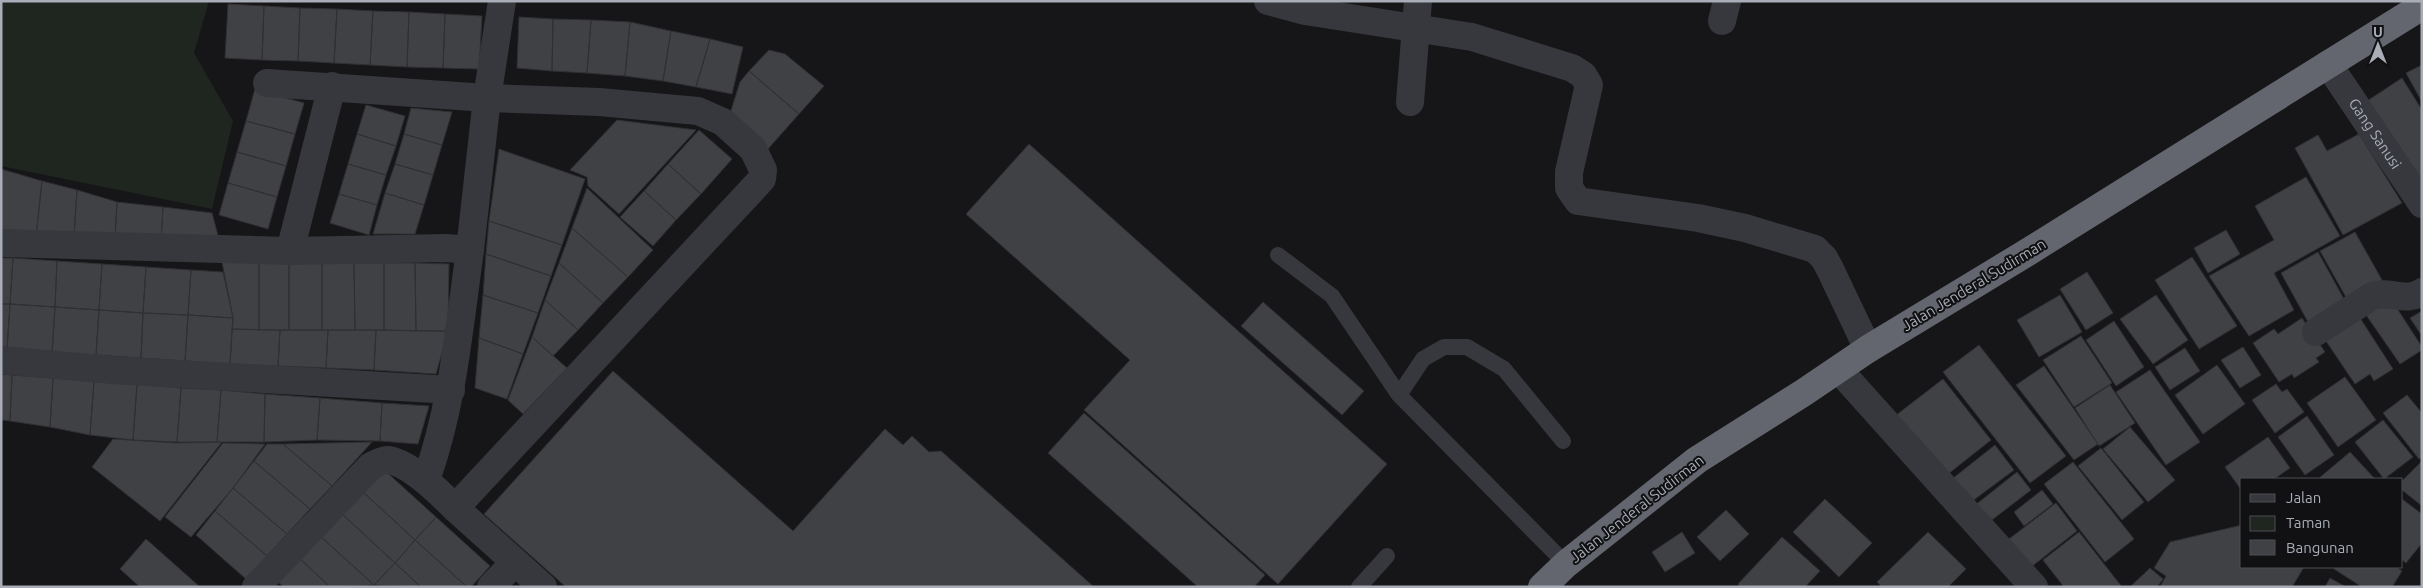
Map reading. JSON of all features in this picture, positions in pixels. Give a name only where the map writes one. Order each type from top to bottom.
[{"type":"highway","name":"Jalan Jenderal Sudirman","points":[[1542,587],[1566,564],[1697,460],[1868,349],[2031,250],[2422,6]]},
{"type":"street","points":[[426,480],[440,443],[460,335],[488,98],[502,1]]},
{"type":"street","points":[[1268,1],[1305,11],[1472,37],[1572,68],[1584,75],[1589,85],[1569,172],[1569,188],[1578,200],[1698,218],[1745,228],[1816,249],[1830,269],[1868,349]]},
{"type":"street","points":[[1410,102],[1418,1]]},
{"type":"street","name":"Gang Sanusi","points":[[2328,64],[2422,204]]},
{"type":"street","points":[[267,83],[488,98],[599,102],[698,111],[723,122],[753,148],[763,170],[762,179],[759,183],[455,508]]},
{"type":"street","points":[[290,251],[332,86]]},
{"type":"street","points":[[1,243],[290,251],[446,248],[470,250]]},
{"type":"street","points":[[2316,332],[2372,296],[2380,293],[2409,298],[2415,297],[2422,292]]},
{"type":"street","points":[[1,360],[112,370],[450,390]]},
{"type":"street","points":[[1838,370],[2034,587]]},
{"type":"street","points":[[256,587],[371,466],[388,460],[426,480],[543,587]]},
{"type":"street","points":[[491,587],[515,562]]},
{"type":"lane","points":[[1278,255],[1332,296],[1399,394],[1566,564]]},
{"type":"lane","points":[[1399,394],[1423,359],[1444,347],[1468,347],[1504,369],[1563,441]]},
{"type":"lane","points":[[1359,587],[1387,556]]},
{"type":"green space","points":[[1,1],[209,1],[194,53],[233,121],[212,209],[1,166]]},
{"type":"building","points":[[228,4],[264,6],[262,60],[225,58]]},
{"type":"building","points":[[264,6],[300,8],[298,61],[262,60]]},
{"type":"building","points":[[300,8],[337,9],[334,63],[298,61]]},
{"type":"building","points":[[337,9],[373,11],[370,65],[334,63]]},
{"type":"building","points":[[373,11],[409,12],[407,67],[370,65]]},
{"type":"building","points":[[409,12],[445,14],[443,68],[407,67]]},
{"type":"building","points":[[445,14],[482,16],[479,69],[443,68]]},
{"type":"building","points":[[519,17],[553,19],[552,71],[517,68]]},
{"type":"building","points":[[553,19],[591,20],[587,73],[552,71]]},
{"type":"building","points":[[591,20],[630,22],[625,76],[587,73]]},
{"type":"building","points":[[630,22],[671,31],[663,81],[625,76]]},
{"type":"building","points":[[671,31],[710,39],[696,87],[663,81]]},
{"type":"building","points":[[710,39],[743,47],[732,94],[696,87]]},
{"type":"building","points":[[769,50],[785,54],[824,86],[799,114],[749,71]]},
{"type":"building","points":[[2422,65],[2422,102],[2406,73]]},
{"type":"building","points":[[749,71],[799,114],[767,150],[729,117],[740,82]]},
{"type":"building","points":[[2402,78],[2422,110],[2422,191],[2364,103]]},
{"type":"building","points":[[255,89],[304,103],[295,134],[246,121]]},
{"type":"building","points":[[366,105],[405,116],[396,146],[357,134]]},
{"type":"building","points":[[411,108],[452,112],[442,145],[404,134]]},
{"type":"building","points":[[617,120],[696,130],[619,214],[588,186],[587,177],[570,170]]},
{"type":"building","points":[[246,121],[295,134],[286,166],[237,152]]},
{"type":"building","points":[[699,130],[732,159],[701,194],[668,164]]},
{"type":"building","points":[[357,134],[396,146],[386,175],[348,164]]},
{"type":"building","points":[[404,134],[442,145],[433,175],[395,164]]},
{"type":"building","points":[[2359,134],[2402,203],[2343,235],[2295,148],[2318,135],[2327,151]]},
{"type":"building","points":[[1029,144],[1387,464],[1278,584],[1084,410],[1130,360],[966,214]]},
{"type":"building","points":[[499,149],[585,179],[562,245],[489,221]]},
{"type":"building","points":[[237,152],[286,166],[277,197],[228,183]]},
{"type":"building","points":[[348,164],[386,175],[377,205],[339,194]]},
{"type":"building","points":[[395,164],[433,175],[424,205],[385,193]]},
{"type":"building","points":[[668,164],[701,194],[676,220],[644,191]]},
{"type":"building","points":[[1,169],[42,181],[36,236],[1,234]]},
{"type":"building","points":[[2306,177],[2340,236],[2274,273],[2294,310],[2249,336],[2209,276],[2274,240],[2255,206]]},
{"type":"building","points":[[42,181],[77,190],[74,237],[36,236]]},
{"type":"building","points":[[228,183],[277,197],[268,229],[219,215]]},
{"type":"building","points":[[587,188],[653,250],[628,277],[572,228]]},
{"type":"building","points":[[77,190],[117,202],[115,239],[74,237]]},
{"type":"building","points":[[644,191],[676,220],[653,246],[620,217]]},
{"type":"building","points":[[385,193],[424,205],[415,234],[373,234]]},
{"type":"building","points":[[339,194],[377,205],[369,235],[330,223]]},
{"type":"building","points":[[117,202],[163,207],[161,241],[115,239]]},
{"type":"building","points":[[163,207],[212,213],[220,243],[161,241]]},
{"type":"building","points":[[489,221],[562,245],[551,276],[486,254]]},
{"type":"building","points":[[572,228],[628,277],[603,303],[559,263]]},
{"type":"building","points":[[2226,230],[2240,254],[2208,273],[2194,248]]},
{"type":"building","points":[[2355,232],[2382,280],[2347,299],[2320,251]]},
{"type":"building","points":[[2318,252],[2345,301],[2308,322],[2281,273]]},
{"type":"building","points":[[486,254],[551,276],[538,313],[483,295]]},
{"type":"building","points":[[2192,257],[2237,326],[2199,349],[2155,280]]},
{"type":"building","points":[[1,258],[13,258],[10,304],[1,304]]},
{"type":"building","points":[[13,258],[57,261],[55,307],[10,304]]},
{"type":"building","points":[[57,261],[102,264],[99,310],[55,307]]},
{"type":"building","points":[[222,262],[259,262],[259,330],[232,329],[233,318]]},
{"type":"building","points":[[259,262],[289,262],[289,330],[259,330]]},
{"type":"building","points":[[289,262],[322,263],[322,330],[289,330]]},
{"type":"building","points":[[322,263],[354,263],[355,330],[322,330]]},
{"type":"building","points":[[354,263],[384,263],[384,330],[355,330]]},
{"type":"building","points":[[384,263],[415,263],[416,331],[384,330]]},
{"type":"building","points":[[415,263],[449,264],[448,331],[416,331]]},
{"type":"building","points":[[559,263],[603,303],[578,330],[545,300]]},
{"type":"building","points":[[102,264],[146,267],[143,313],[99,310]]},
{"type":"building","points":[[146,267],[191,270],[188,315],[143,313]]},
{"type":"building","points":[[191,270],[223,272],[233,318],[188,315]]},
{"type":"building","points":[[2087,272],[2113,313],[2086,330],[2060,289]]},
{"type":"building","points":[[483,295],[538,313],[523,354],[479,338]]},
{"type":"building","points":[[2060,295],[2082,332],[2039,357],[2017,320]]},
{"type":"building","points":[[2156,295],[2188,340],[2153,364],[2120,319]]},
{"type":"building","points":[[2389,296],[2422,347],[2422,350],[2400,364],[2364,312]]},
{"type":"building","points":[[545,300],[578,330],[553,356],[532,337]]},
{"type":"building","points":[[1263,302],[1364,391],[1342,415],[1241,326]]},
{"type":"building","points":[[1,304],[10,304],[7,350],[1,350]]},
{"type":"building","points":[[10,304],[55,307],[52,353],[7,350]]},
{"type":"building","points":[[55,307],[99,310],[96,355],[52,353]]},
{"type":"building","points":[[99,310],[143,313],[141,358],[96,355]]},
{"type":"building","points":[[2422,311],[2422,336],[2410,318]]},
{"type":"building","points":[[143,313],[188,315],[185,361],[141,358]]},
{"type":"building","points":[[188,315],[233,318],[230,364],[185,361]]},
{"type":"building","points":[[2302,318],[2325,352],[2316,358],[2319,362],[2294,378],[2292,374],[2279,382],[2253,343],[2274,329],[2278,334]]},
{"type":"building","points":[[2360,318],[2393,369],[2374,381],[2370,374],[2355,384],[2326,341]]},
{"type":"building","points":[[2114,321],[2144,367],[2116,386],[2086,340]]},
{"type":"building","points":[[232,329],[280,330],[278,366],[230,364]]},
{"type":"building","points":[[280,330],[328,330],[326,368],[278,366]]},
{"type":"building","points":[[328,330],[376,330],[374,370],[326,368]]},
{"type":"building","points":[[376,330],[448,331],[436,374],[374,370]]},
{"type":"building","points":[[2081,336],[2112,383],[2074,407],[2043,360]]},
{"type":"building","points":[[532,337],[567,368],[523,414],[508,400]]},
{"type":"building","points":[[479,338],[523,354],[507,399],[475,388]]},
{"type":"building","points":[[1979,345],[2066,456],[2030,483],[1943,372]]},
{"type":"building","points":[[2243,347],[2261,375],[2240,388],[2221,360]]},
{"type":"building","points":[[2185,348],[2200,371],[2170,390],[2155,367]]},
{"type":"building","points":[[2217,365],[2245,404],[2203,434],[2175,395]]},
{"type":"building","points":[[2044,366],[2098,444],[2074,460],[2016,385]]},
{"type":"building","points":[[2150,370],[2200,442],[2166,465],[2116,392]]},
{"type":"building","points":[[613,371],[793,531],[885,429],[903,445],[912,436],[929,452],[941,451],[1094,587],[566,587],[484,514]]},
{"type":"building","points":[[1,374],[12,375],[10,421],[1,420]]},
{"type":"building","points":[[12,375],[53,378],[50,427],[10,421]]},
{"type":"building","points":[[2345,377],[2376,420],[2338,447],[2307,403]]},
{"type":"building","points":[[53,378],[94,381],[90,435],[50,427]]},
{"type":"building","points":[[1943,379],[1991,440],[1943,478],[1895,416]]},
{"type":"building","points":[[94,381],[137,384],[133,440],[90,435]]},
{"type":"building","points":[[137,384],[181,388],[177,442],[133,440]]},
{"type":"building","points":[[2276,384],[2282,392],[2287,389],[2304,412],[2275,433],[2252,400]]},
{"type":"building","points":[[2110,385],[2135,423],[2099,446],[2075,408]]},
{"type":"building","points":[[181,388],[221,390],[217,442],[177,442]]},
{"type":"building","points":[[221,390],[265,394],[264,442],[217,442]]},
{"type":"building","points":[[265,394],[320,398],[317,440],[264,442]]},
{"type":"building","points":[[2407,395],[2422,413],[2422,457],[2419,459],[2383,413]]},
{"type":"building","points":[[320,398],[382,403],[380,441],[317,440]]},
{"type":"building","points":[[382,403],[429,406],[418,444],[380,441]]},
{"type":"building","points":[[1084,413],[1265,575],[1254,587],[1198,587],[1048,453]]},
{"type":"building","points":[[2307,416],[2334,455],[2305,475],[2278,437]]},
{"type":"building","points":[[2383,420],[2413,457],[2383,478],[2355,442]]},
{"type":"building","points":[[2130,427],[2175,480],[2148,502],[2103,449]]},
{"type":"building","points":[[2268,437],[2290,468],[2275,478],[2240,478],[2240,488],[2225,467]]},
{"type":"building","points":[[113,439],[176,443],[222,442],[160,521],[92,467]]},
{"type":"building","points":[[372,442],[332,486],[283,444]]},
{"type":"building","points":[[223,443],[265,444],[233,488],[191,537],[165,517]]},
{"type":"building","points":[[267,444],[283,444],[332,486],[310,509],[254,461]]},
{"type":"building","points":[[1995,445],[2014,470],[1971,502],[1952,479]]},
{"type":"building","points":[[2101,448],[2144,502],[2122,520],[2078,466]]},
{"type":"building","points":[[2350,452],[2374,478],[2319,478]]},
{"type":"building","points":[[254,461],[310,509],[287,534],[233,488]]},
{"type":"building","points":[[2422,461],[2422,506],[2403,491],[2403,480]]},
{"type":"building","points":[[2073,462],[2134,539],[2105,562],[2044,484]]},
{"type":"building","points":[[382,468],[436,517],[415,540],[362,491]]},
{"type":"building","points":[[2017,472],[2031,490],[1988,523],[1974,506]]},
{"type":"building","points":[[233,488],[287,534],[267,556],[215,511]]},
{"type":"building","points":[[2042,490],[2053,504],[2024,526],[2014,512]]},
{"type":"building","points":[[362,491],[415,540],[395,563],[341,513]]},
{"type":"building","points":[[1825,499],[1872,543],[1839,577],[1793,532]]},
{"type":"building","points":[[2403,500],[2422,514],[2422,543],[2406,563],[2403,561]]},
{"type":"building","points":[[2056,503],[2077,531],[2031,567],[2009,539]]},
{"type":"building","points":[[1726,510],[1749,534],[1720,561],[1697,537]]},
{"type":"building","points":[[215,511],[267,556],[246,579],[196,535]]},
{"type":"building","points":[[341,513],[395,563],[374,585],[320,536]]},
{"type":"building","points":[[436,517],[490,566],[471,587],[467,587],[415,540]]},
{"type":"building","points":[[2240,525],[2240,568],[2303,568],[2292,587],[2160,587],[2166,576],[2154,568],[2170,542]]},
{"type":"building","points":[[1682,532],[1695,553],[1665,572],[1652,552]]},
{"type":"building","points":[[1928,532],[1966,569],[1948,587],[1882,587],[1877,582]]},
{"type":"building","points":[[2079,532],[2122,587],[2064,587],[2043,560]]},
{"type":"building","points":[[320,536],[374,585],[330,587],[299,558]]},
{"type":"building","points":[[1782,537],[1820,571],[1805,587],[1740,587],[1738,584]]},
{"type":"building","points":[[146,539],[200,587],[140,587],[120,569]]},
{"type":"building","points":[[415,540],[467,587],[421,587],[395,563]]},
{"type":"building","points":[[299,558],[330,587],[284,587],[278,582]]},
{"type":"building","points":[[395,563],[421,587],[374,585]]},
{"type":"building","points":[[2150,568],[2163,579],[2157,587],[2130,587]]},
{"type":"building","points":[[2398,568],[2402,571],[2392,587],[2362,587],[2334,569]]},
{"type":"building","points":[[2330,578],[2346,587],[2325,587]]}]
